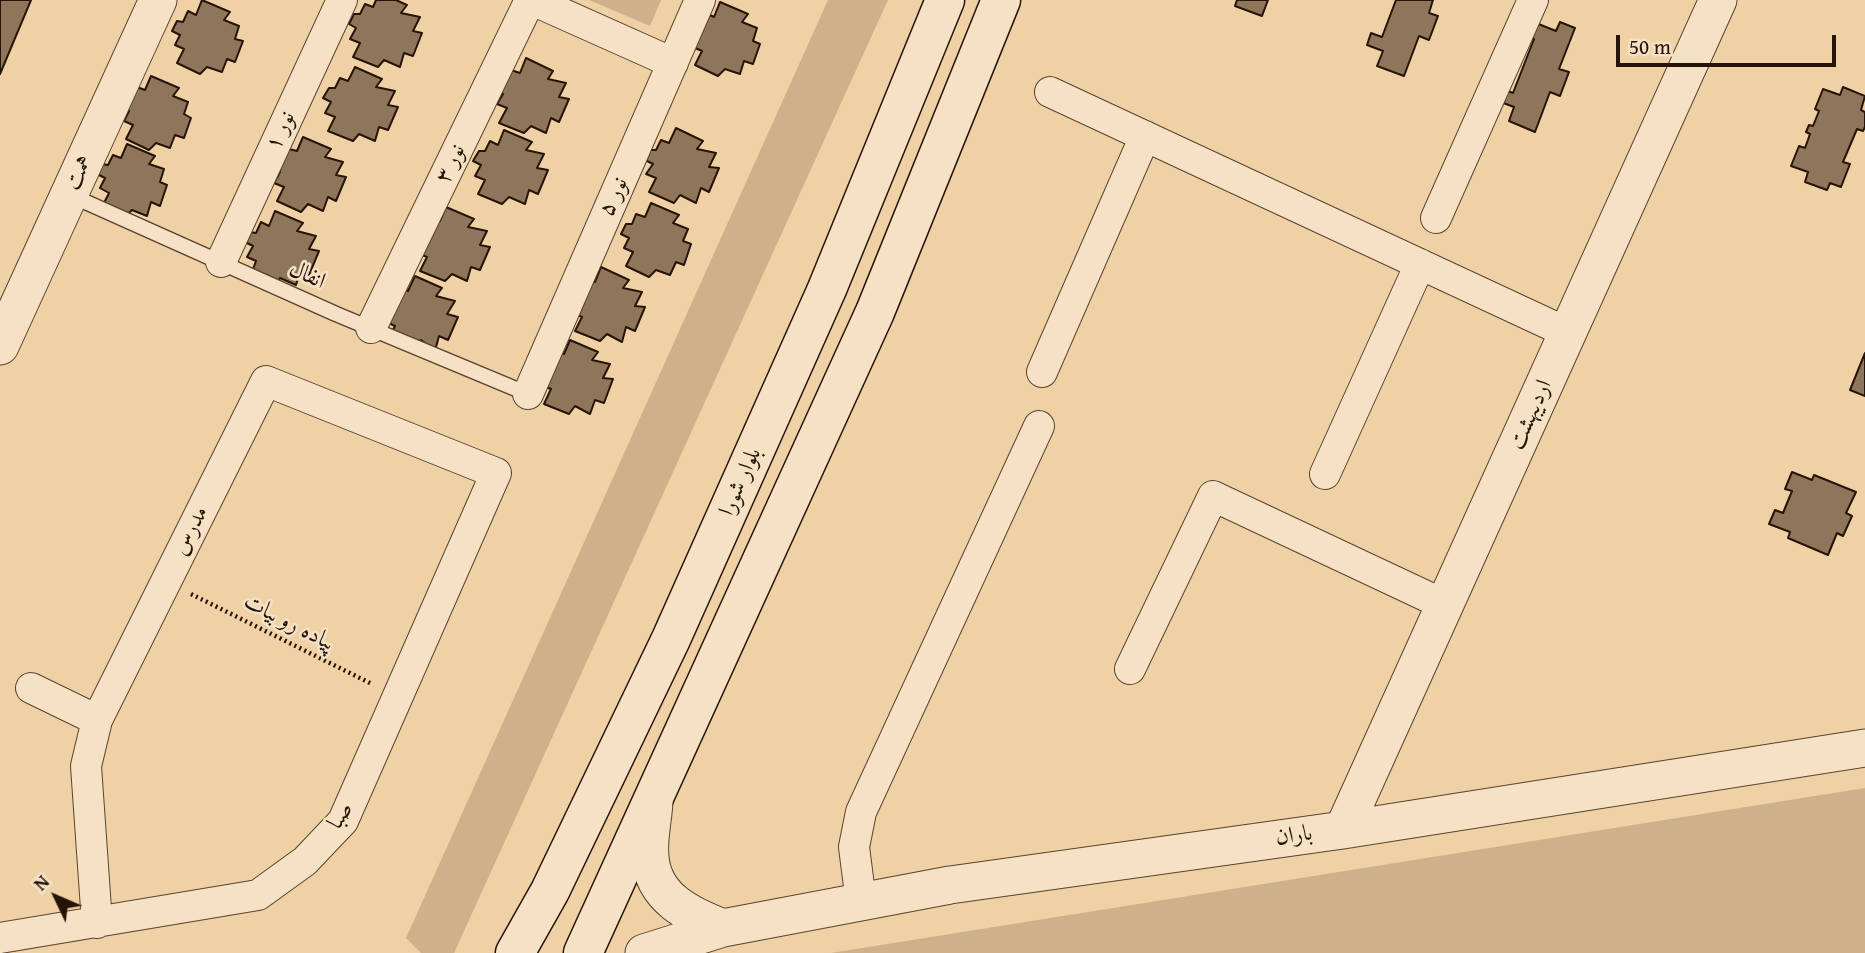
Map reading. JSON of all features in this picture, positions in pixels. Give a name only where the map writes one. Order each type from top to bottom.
[{"type":"main road","name":"بلوار شورا","points":[[515,953],[550,891],[671,639],[827,289],[945,0]]},
{"type":"main road","points":[[583,953],[875,312],[1001,0]]},
{"type":"street","name":"همت","points":[[0,346],[9,302],[69,194],[158,0]]},
{"type":"street","name":"نور ۱","points":[[221,262],[342,0]]},
{"type":"street","points":[[531,0],[673,63]]},
{"type":"street","name":"نور ۳","points":[[372,328],[531,0]]},
{"type":"street","name":"نور ۵","points":[[528,394],[700,0]]},
{"type":"street","points":[[1436,218],[1533,0]]},
{"type":"street","name":"اردیبهشت","points":[[1343,830],[1718,0]]},
{"type":"street","points":[[1050,93],[1568,333]]},
{"type":"street","points":[[1042,372],[1145,136]]},
{"type":"street","points":[[1325,474],[1420,264]]},
{"type":"street","name":"مدرس","points":[[97,923],[86,765],[97,720],[266,381],[496,473]]},
{"type":"street","points":[[861,902],[854,847],[861,812],[1038,426]]},
{"type":"street","name":"صبا","points":[[0,938],[258,895],[305,861],[343,821],[496,473]]},
{"type":"street","points":[[1130,669],[1213,496],[1445,605]]},
{"type":"street","points":[[31,688],[97,720]]},
{"type":"street","name":"باران","points":[[644,953],[723,928],[950,885],[1343,830],[1865,748]]},
{"type":"street","points":[[654,797],[650,858],[656,880],[680,909],[723,928]]},
{"type":"lane","name":"انفال","points":[[69,194],[528,394]]},
{"type":"path","name":"پیاده رو بیات","points":[[165,581],[397,697]]},
{"type":"shaded area","points":[[589,0],[661,0],[650,26]]},
{"type":"shaded area","points":[[828,0],[888,0],[454,953],[421,953],[406,938]]},
{"type":"shaded area","points":[[1865,788],[1865,953],[831,953]]},
{"type":"building","points":[[0,0],[31,0],[0,74]]},
{"type":"building","points":[[202,0],[230,12],[224,20],[239,26],[235,39],[243,41],[235,62],[227,59],[222,72],[207,67],[200,74],[177,63],[184,49],[175,45],[180,35],[172,31],[177,21],[183,22],[188,11],[196,15]]},
{"type":"building","points":[[376,0],[396,0],[407,5],[401,13],[420,17],[413,31],[422,33],[413,56],[404,53],[400,67],[384,60],[378,67],[353,57],[360,43],[350,39],[356,28],[349,24],[354,14],[360,14],[365,4],[373,7]]},
{"type":"building","points":[[1237,0],[1268,0],[1262,16],[1235,6]]},
{"type":"building","points":[[1396,0],[1433,0],[1429,13],[1438,16],[1429,40],[1419,36],[1404,76],[1377,66],[1383,51],[1367,45],[1371,33],[1382,37]]},
{"type":"building","points":[[720,2],[748,14],[742,22],[757,28],[753,41],[760,44],[753,64],[744,61],[740,74],[725,69],[718,76],[695,65],[702,51],[693,47],[706,13],[714,17]]},
{"type":"building","points":[[1531,21],[1556,31],[1560,22],[1575,28],[1559,69],[1569,72],[1560,96],[1550,92],[1535,132],[1509,121],[1514,107],[1498,101],[1503,89],[1513,93],[1534,39],[1525,36]]},
{"type":"building","points":[[526,58],[553,71],[548,79],[566,83],[559,97],[569,99],[559,122],[551,118],[546,133],[531,126],[524,133],[499,123],[507,108],[497,104],[503,94],[495,90],[511,70],[520,73]]},
{"type":"building","points":[[355,67],[382,79],[376,87],[395,91],[388,105],[398,107],[388,130],[379,127],[375,141],[359,134],[353,141],[328,131],[335,117],[325,113],[331,102],[323,98],[329,88],[335,88],[340,78],[348,81]]},
{"type":"building","points":[[151,76],[179,88],[173,96],[188,102],[184,114],[191,118],[184,138],[175,135],[170,148],[156,143],[149,150],[126,139],[133,125],[124,121],[129,111],[121,107],[137,87],[145,90]]},
{"type":"building","points":[[1843,87],[1865,96],[1861,110],[1865,112],[1865,127],[1863,131],[1857,129],[1843,162],[1850,164],[1841,187],[1830,183],[1827,190],[1805,182],[1808,172],[1791,166],[1799,146],[1805,148],[1810,134],[1806,132],[1809,125],[1813,126],[1819,111],[1815,109],[1823,89],[1840,95]]},
{"type":"building","points":[[676,128],[703,141],[697,149],[716,153],[709,167],[719,168],[709,192],[701,188],[696,203],[680,195],[674,203],[649,192],[656,178],[646,174],[653,164],[645,160],[650,150],[656,150],[661,140],[669,143]]},
{"type":"building","points":[[504,130],[532,142],[526,150],[544,154],[537,168],[548,170],[538,194],[529,190],[525,204],[509,197],[502,204],[478,194],[485,180],[475,176],[481,165],[473,161],[479,151],[485,151],[490,141],[498,145]]},
{"type":"building","points":[[303,137],[331,149],[325,157],[343,162],[336,175],[346,177],[336,201],[328,197],[323,211],[308,204],[301,212],[277,201],[284,187],[274,183],[280,172],[272,169],[289,149],[297,151]]},
{"type":"building","points":[[127,144],[155,156],[149,164],[164,169],[160,182],[167,185],[160,206],[151,202],[147,216],[132,210],[125,217],[102,207],[109,193],[100,188],[105,178],[97,174],[102,164],[108,165],[113,155],[121,158]]},
{"type":"building","points":[[651,203],[679,215],[673,223],[688,229],[683,241],[691,244],[684,265],[676,262],[670,275],[656,270],[649,277],[626,266],[633,252],[624,248],[629,238],[621,234],[626,224],[632,224],[636,214],[645,217]]},
{"type":"building","points":[[446,207],[474,219],[468,227],[487,231],[480,245],[490,247],[480,270],[471,267],[467,281],[452,274],[445,281],[420,271],[427,257],[417,253],[432,218],[440,221]]},
{"type":"building","points":[[275,211],[303,223],[297,231],[316,236],[309,249],[319,251],[309,275],[300,271],[296,285],[280,278],[277,283],[252,272],[256,261],[247,257],[253,246],[245,242],[250,232],[256,233],[261,222],[269,226]]},
{"type":"building","points":[[601,267],[629,280],[623,288],[642,292],[635,306],[645,307],[635,331],[626,327],[622,342],[607,334],[600,341],[575,331],[582,317],[572,313],[587,279],[595,282]]},
{"type":"building","points":[[415,276],[442,288],[436,296],[455,301],[447,314],[458,317],[448,340],[439,336],[435,351],[421,340],[417,344],[391,334],[395,326],[386,322],[400,288],[408,291]]},
{"type":"building","points":[[570,340],[598,352],[592,360],[610,364],[603,378],[613,379],[604,403],[595,400],[590,414],[575,406],[569,414],[544,404],[551,389],[541,385],[556,351],[564,354]]},
{"type":"building","points":[[1865,353],[1865,396],[1850,390]]},
{"type":"building","points":[[1792,472],[1812,480],[1814,475],[1856,492],[1846,513],[1852,516],[1843,536],[1837,533],[1828,555],[1788,538],[1790,532],[1769,524],[1775,510],[1783,513],[1792,491],[1785,489]]}]
